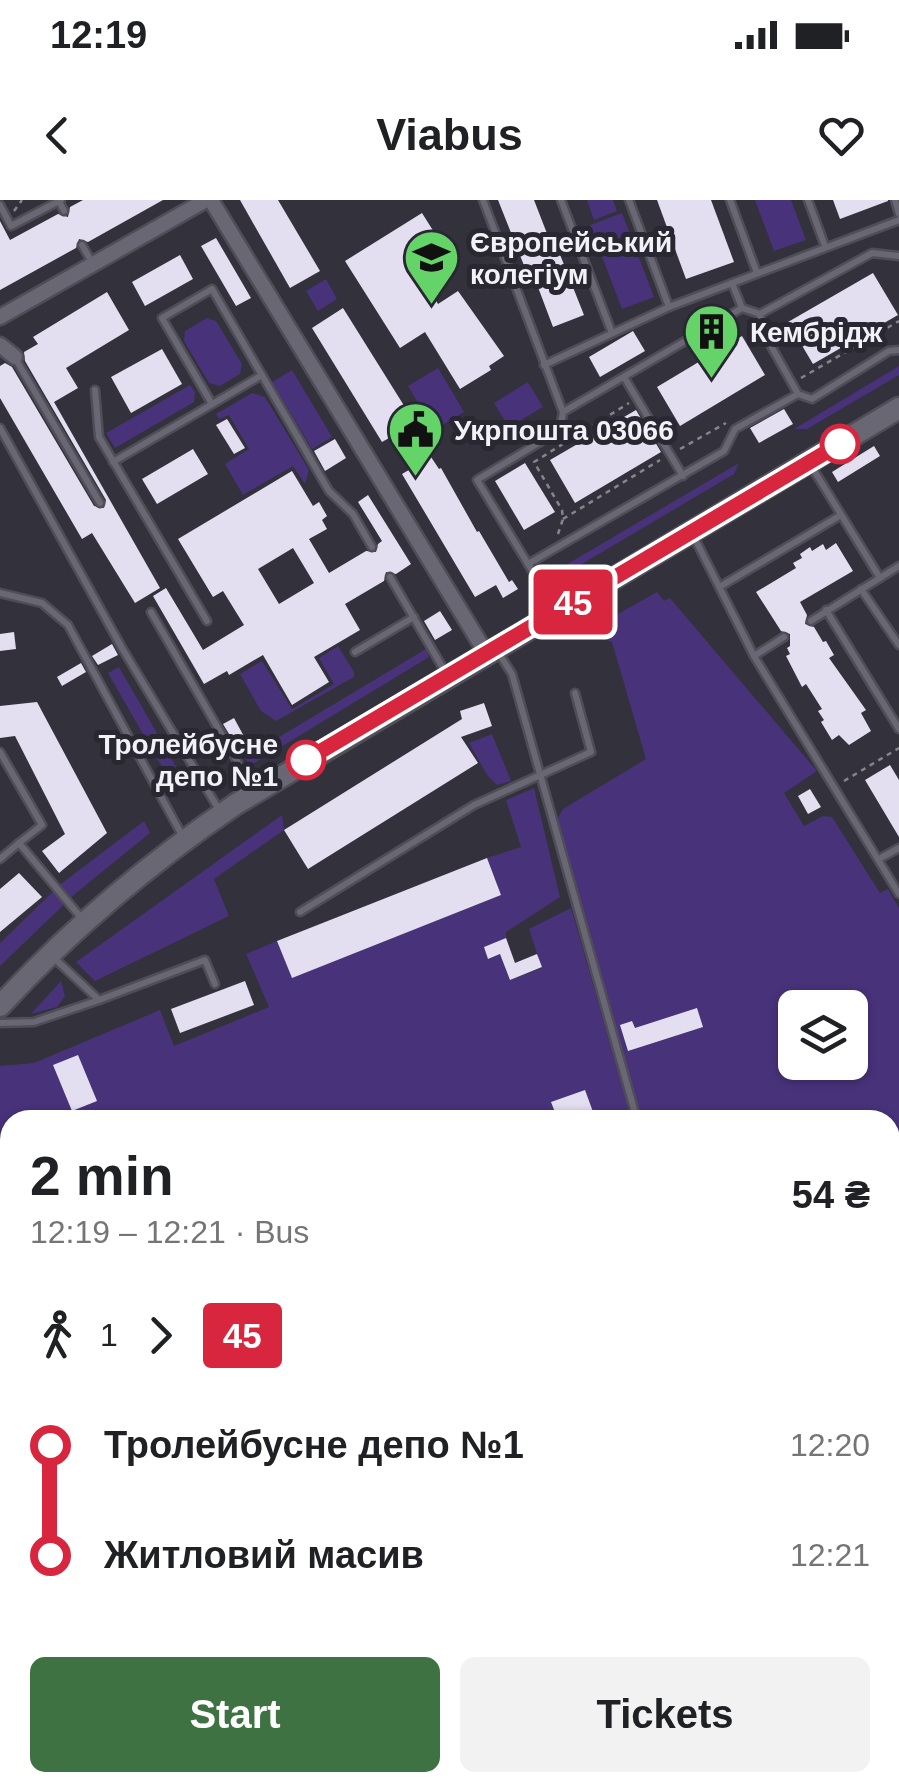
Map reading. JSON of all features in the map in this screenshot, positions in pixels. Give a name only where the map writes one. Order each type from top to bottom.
[{"type":"main road","points":[[0,1006],[84,921],[184,839],[255,792],[899,408]]},
{"type":"street","points":[[0,317],[209,200],[491,650]]},
{"type":"street","points":[[0,344],[14,357]]},
{"type":"lane","points":[[483,200],[563,412],[560,430],[478,480],[556,612]]},
{"type":"lane","points":[[561,200],[612,332]]},
{"type":"lane","points":[[629,200],[669,307]]},
{"type":"lane","points":[[730,200],[757,272]]},
{"type":"lane","points":[[808,200],[826,246]]},
{"type":"lane","points":[[544,365],[669,307],[899,217],[895,200]]},
{"type":"lane","points":[[0,205],[11,226],[60,201],[64,210]]},
{"type":"lane","points":[[82,244],[93,264]]},
{"type":"lane","points":[[563,412],[742,308],[760,314],[872,253],[899,256]]},
{"type":"lane","points":[[732,282],[742,308]]},
{"type":"lane","points":[[212,404],[162,318],[212,289],[329,492],[353,514],[372,547]]},
{"type":"lane","points":[[760,314],[762,330],[798,394],[812,399],[888,351],[899,350]]},
{"type":"lane","points":[[14,357],[100,503]]},
{"type":"lane","points":[[114,462],[262,375]]},
{"type":"lane","points":[[624,378],[683,476]]},
{"type":"lane","points":[[95,390],[98,437],[207,622]]},
{"type":"lane","points":[[528,564],[724,452],[735,429],[798,394]]},
{"type":"lane","points":[[0,428],[122,648],[222,814]]},
{"type":"lane","points":[[809,463],[880,578]]},
{"type":"lane","points":[[720,586],[841,515]]},
{"type":"lane","points":[[691,532],[754,656],[899,894]]},
{"type":"lane","points":[[810,620],[899,566]]},
{"type":"lane","points":[[390,577],[448,676]]},
{"type":"lane","points":[[861,589],[899,645]]},
{"type":"lane","points":[[0,590],[42,603],[68,625],[184,839]]},
{"type":"lane","points":[[826,610],[899,729]]},
{"type":"lane","points":[[151,612],[255,792]]},
{"type":"lane","points":[[355,652],[414,617]]},
{"type":"lane","points":[[754,656],[784,637]]},
{"type":"lane","points":[[491,650],[512,674],[634,1110]]},
{"type":"lane","points":[[300,912],[474,806],[591,752],[575,693]]},
{"type":"lane","points":[[0,752],[42,824],[0,859]]},
{"type":"lane","points":[[19,843],[84,921]]},
{"type":"lane","points":[[879,860],[899,848]]},
{"type":"lane","points":[[50,954],[99,1000]]},
{"type":"lane","points":[[0,1024],[34,1022],[206,960],[215,984]]},
{"type":"path","points":[[559,533],[562,510],[534,462],[637,398]]},
{"type":"path","points":[[834,786],[899,748]]},
{"type":"shaded area","points":[[587,200],[613,200],[617,211],[594,220]]},
{"type":"shaded area","points":[[755,200],[791,200],[806,240],[774,251]]},
{"type":"shaded area","points":[[622,213],[654,297],[622,309],[590,225]]},
{"type":"shaded area","points":[[326,279],[337,299],[318,311],[306,291]]},
{"type":"shaded area","points":[[207,318],[216,321],[242,364],[240,374],[220,386],[209,383],[184,341],[185,331]]},
{"type":"shaded area","points":[[899,366],[899,375],[807,429],[794,429]]},
{"type":"shaded area","points":[[438,368],[464,412],[434,430],[408,386]]},
{"type":"shaded area","points":[[292,370],[332,437],[312,449],[272,382]]},
{"type":"shaded area","points":[[528,382],[543,407],[509,427],[494,403]]},
{"type":"shaded area","points":[[190,385],[195,392],[194,402],[115,448],[106,433]]},
{"type":"shaded area","points":[[252,393],[265,397],[309,470],[305,484],[293,466],[243,495],[225,464],[249,449],[229,415],[219,419],[216,414]]},
{"type":"shaded area","points":[[418,430],[429,448],[412,459],[401,440]]},
{"type":"shaded area","points":[[739,463],[734,474],[560,577],[547,576]]},
{"type":"shaded area","points":[[657,592],[664,601],[670,598],[817,771],[784,793],[804,826],[823,816],[832,817],[880,893],[888,889],[899,908],[899,1110],[637,1110],[557,819],[563,809],[646,759],[612,642],[584,633]]},
{"type":"shaded area","points":[[338,646],[354,677],[276,721],[261,711],[240,674],[262,661],[292,709],[334,684],[319,658]]},
{"type":"shaded area","points":[[426,649],[429,657],[251,765],[244,758]]},
{"type":"shaded area","points":[[119,667],[181,775],[170,781],[108,673]]},
{"type":"shaded area","points":[[492,734],[511,781],[497,785],[469,743]]},
{"type":"shaded area","points":[[534,788],[560,897],[506,932],[506,938],[484,947],[489,959],[510,950],[513,964],[505,968],[510,980],[542,968],[529,929],[571,908],[629,1110],[0,1110],[0,1066],[34,1063],[160,1010],[174,1046],[269,1007],[246,954],[277,941],[292,977],[501,895],[487,858],[521,847],[506,800]]},
{"type":"shaded area","points":[[282,815],[284,830],[214,879],[229,916],[95,981],[76,962]]},
{"type":"shaded area","points":[[144,821],[150,833],[76,893],[0,966],[0,943],[62,883]]},
{"type":"shaded area","points":[[61,981],[65,996],[57,1007],[31,1014]]},
{"type":"building","points":[[83,200],[163,200],[88,242],[79,239],[76,248],[0,290],[0,221],[10,240],[58,214],[68,217],[70,207]]},
{"type":"building","points":[[240,200],[278,200],[320,271],[290,288]]},
{"type":"building","points":[[498,200],[534,200],[584,315],[553,327],[530,266],[525,268]]},
{"type":"building","points":[[657,200],[711,200],[734,262],[686,279]]},
{"type":"building","points":[[833,200],[888,200],[888,201],[840,219]]},
{"type":"building","points":[[422,213],[444,248],[415,266],[438,304],[458,291],[504,356],[489,366],[491,370],[460,389],[425,332],[400,348],[345,261]]},
{"type":"building","points":[[216,238],[251,298],[236,306],[201,246]]},
{"type":"building","points":[[180,255],[193,279],[145,306],[132,282]]},
{"type":"building","points":[[873,273],[898,315],[813,364],[788,322]]},
{"type":"building","points":[[107,292],[129,330],[66,368],[78,388],[54,402],[160,588],[135,603],[92,533],[82,539],[0,398],[0,366],[5,363],[12,367],[94,506],[104,508],[106,500],[25,361],[24,352],[38,344],[33,337]]},
{"type":"building","points":[[343,308],[413,420],[414,424],[382,442],[312,328]]},
{"type":"building","points":[[633,331],[645,351],[600,377],[589,357]]},
{"type":"building","name":"Кембрідж","points":[[742,336],[765,375],[680,426],[657,387]]},
{"type":"building","points":[[162,349],[182,384],[131,413],[111,377]]},
{"type":"building","points":[[784,409],[793,424],[759,443],[750,428]]},
{"type":"building","points":[[636,410],[661,452],[575,503],[550,460]]},
{"type":"building","points":[[227,419],[245,448],[234,454],[216,425]]},
{"type":"building","points":[[335,439],[346,458],[325,471],[314,451]]},
{"type":"building","points":[[874,446],[880,456],[838,482],[832,472]]},
{"type":"building","points":[[193,449],[208,474],[157,504],[142,479]]},
{"type":"building","points":[[431,457],[509,582],[512,580],[518,589],[503,598],[496,585],[475,597],[402,474]]},
{"type":"building","points":[[525,463],[555,512],[524,530],[495,481]]},
{"type":"building","points":[[292,471],[313,506],[319,502],[327,516],[322,520],[327,529],[309,539],[329,573],[366,551],[376,552],[382,541],[358,502],[368,495],[411,564],[396,574],[386,572],[384,581],[345,604],[360,630],[314,657],[329,682],[292,705],[263,655],[204,684],[153,596],[166,588],[203,650],[244,625],[223,591],[213,597],[178,539]],"holes":[[[293,548],[314,583],[279,604],[258,569]]]},
{"type":"building","points":[[836,543],[853,571],[800,602],[807,615],[805,624],[814,627],[826,641],[834,655],[829,658],[866,710],[861,713],[871,731],[849,745],[839,735],[832,740],[821,722],[824,720],[818,711],[822,709],[806,684],[802,687],[786,656],[790,654],[790,634],[781,631],[756,592],[796,568],[793,563],[810,547],[812,551],[823,544],[826,550]]},
{"type":"building","points":[[440,611],[452,630],[435,640],[424,621]]},
{"type":"building","points":[[14,632],[16,649],[0,651],[0,634]]},
{"type":"building","points":[[112,644],[118,655],[98,665],[92,656]]},
{"type":"building","points":[[81,663],[86,672],[62,686],[57,677]]},
{"type":"building","points":[[37,702],[107,833],[59,873],[42,851],[65,834],[15,736],[0,738],[0,706]]},
{"type":"building","points":[[484,703],[492,726],[461,737],[478,763],[308,869],[284,830],[462,719],[460,711]]},
{"type":"building","points":[[234,718],[247,742],[237,747],[223,724]]},
{"type":"building","points":[[890,765],[899,780],[899,837],[865,780]]},
{"type":"building","points":[[810,789],[821,807],[808,814],[798,796]]},
{"type":"building","points":[[487,858],[501,895],[292,978],[277,941]]},
{"type":"building","points":[[19,873],[42,897],[0,932],[0,889]]},
{"type":"building","points":[[506,938],[515,963],[537,954],[542,967],[510,980],[500,954],[488,959],[484,947]]},
{"type":"building","points":[[245,981],[254,1005],[180,1033],[171,1009]]},
{"type":"building","points":[[697,1008],[703,1027],[628,1051],[620,1025],[632,1021],[635,1028]]},
{"type":"building","points":[[78,1055],[97,1101],[72,1110],[53,1065]]},
{"type":"building","points":[[585,1090],[592,1110],[554,1110],[551,1102]]},
{"type":"bus line","name":"45","points":[[306,760],[840,444]]},
{"type":"place","name":"Європейський колегіум","points":[[431,307]]},
{"type":"place","name":"Кембрідж","points":[[711,381]]},
{"type":"place","name":"Укрпошта 03066","points":[[415,479]]},
{"type":"place","name":"Тролейбусне депо №1","points":[[306,760]]}]
